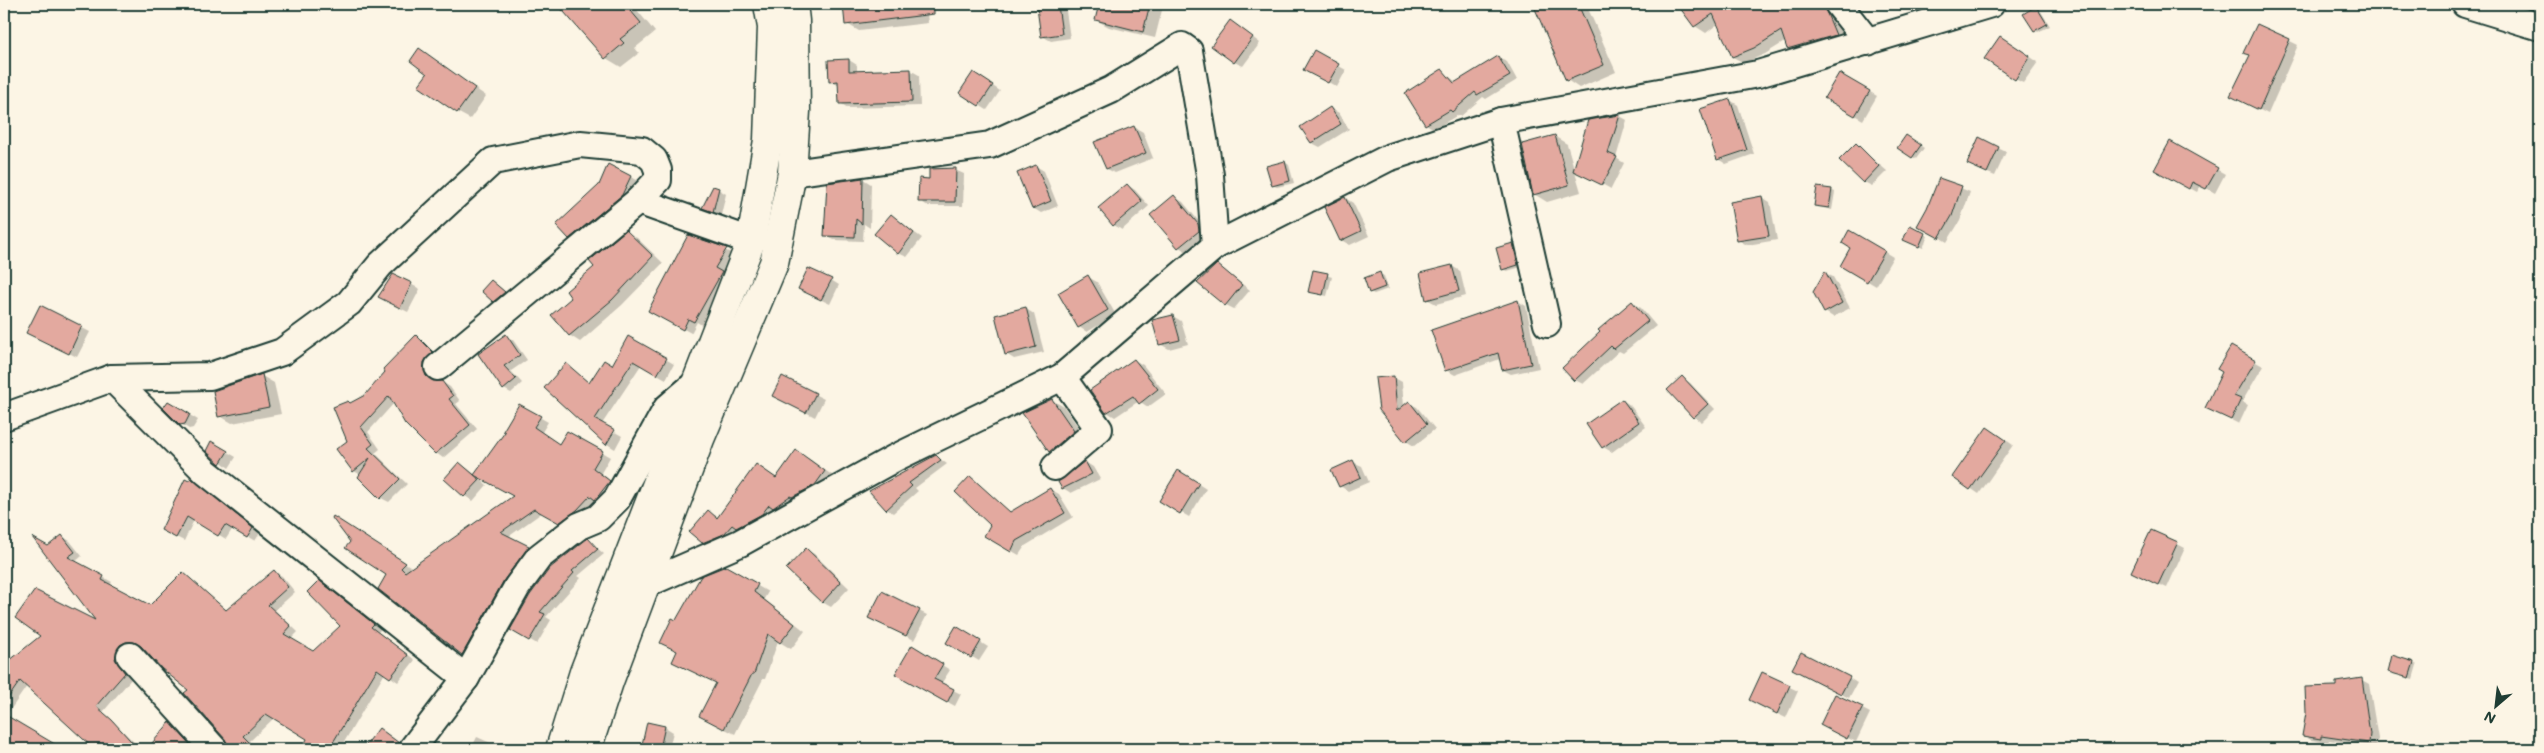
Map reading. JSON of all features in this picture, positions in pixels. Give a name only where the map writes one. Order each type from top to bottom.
[{"type":"main road","points":[[560,749],[584,672],[751,241],[768,140],[772,26],[768,4]]},
{"type":"main road","points":[[587,749],[644,585],[700,439],[774,263],[792,173],[796,110],[796,21],[793,4]]},
{"type":"street","points":[[1838,4],[1868,42]]},
{"type":"street","points":[[644,585],[740,544],[894,458],[1062,377],[1215,246],[1388,158],[1500,121],[1758,74],[1991,4]]},
{"type":"street","points":[[2465,4],[2540,27]]},
{"type":"street","points":[[792,173],[990,145],[1111,90],[1182,46],[1189,51],[1208,166],[1215,246]]},
{"type":"street","points":[[1500,121],[1547,324]]},
{"type":"street","points":[[4,417],[112,378],[210,376],[282,352],[349,303],[380,266],[493,161],[580,144],[642,150],[654,160],[658,170],[658,180],[638,202],[438,367]]},
{"type":"street","points":[[638,202],[751,241]]},
{"type":"street","points":[[1055,467],[1100,429],[1062,377]]},
{"type":"street","points":[[112,378],[206,472],[466,678]]},
{"type":"street","points":[[412,749],[466,678],[517,587],[539,557],[578,526],[598,518],[617,499],[667,408],[695,384]]},
{"type":"street","points":[[130,656],[214,749]]},
{"type":"building","points":[[557,4],[625,4],[641,23],[620,39],[624,43],[605,59]]},
{"type":"building","points":[[843,4],[934,4],[934,14],[845,25]]},
{"type":"building","points":[[1099,4],[1150,4],[1143,32],[1095,20]]},
{"type":"building","points":[[1533,4],[1578,4],[1604,65],[1566,81]]},
{"type":"building","points":[[1677,4],[1823,4],[1836,35],[1787,49],[1781,31],[1754,48],[1732,57],[1713,14],[1694,27]]},
{"type":"building","points":[[1058,5],[1062,34],[1041,37],[1037,8]]},
{"type":"building","points":[[2036,6],[2047,24],[2034,31],[2023,14]]},
{"type":"building","points":[[1230,20],[1253,37],[1234,63],[1211,46]]},
{"type":"building","points":[[2257,24],[2290,39],[2259,110],[2230,96],[2250,55],[2243,53]]},
{"type":"building","points":[[2000,36],[2030,56],[2015,80],[1984,59]]},
{"type":"building","points":[[419,48],[475,88],[457,113],[418,86],[427,74],[410,61]]},
{"type":"building","points":[[1314,50],[1339,64],[1328,83],[1303,70]]},
{"type":"building","points":[[1498,56],[1510,76],[1477,95],[1475,92],[1452,112],[1450,110],[1425,125],[1405,93],[1442,69],[1454,83]]},
{"type":"building","points":[[849,59],[849,71],[911,69],[912,102],[839,104],[838,81],[829,82],[828,60]]},
{"type":"building","points":[[973,72],[993,85],[979,106],[959,93]]},
{"type":"building","points":[[1839,73],[1870,91],[1855,116],[1824,98]]},
{"type":"building","points":[[1730,99],[1747,150],[1717,160],[1700,109]]},
{"type":"building","points":[[1330,107],[1341,124],[1311,143],[1300,127]]},
{"type":"building","points":[[1620,115],[1608,153],[1617,157],[1602,185],[1573,171],[1588,120]]},
{"type":"building","points":[[1134,126],[1146,153],[1106,169],[1094,142]]},
{"type":"building","points":[[1555,135],[1569,185],[1533,195],[1522,144]]},
{"type":"building","points":[[1906,135],[1921,145],[1912,158],[1897,148]]},
{"type":"building","points":[[1979,137],[1999,147],[1987,173],[1967,164]]},
{"type":"building","points":[[2170,141],[2218,168],[2206,189],[2192,182],[2189,189],[2154,170]]},
{"type":"building","points":[[1856,143],[1879,166],[1863,183],[1839,160]]},
{"type":"building","points":[[1285,161],[1290,181],[1272,186],[1266,166]]},
{"type":"building","points":[[608,164],[631,176],[622,195],[569,239],[556,225],[599,185]]},
{"type":"building","points":[[1036,165],[1051,201],[1032,209],[1017,173]]},
{"type":"building","points":[[956,168],[955,202],[918,202],[919,178],[929,179],[929,169]]},
{"type":"building","points":[[863,178],[862,224],[856,219],[855,237],[824,236],[827,183]]},
{"type":"building","points":[[1939,178],[1962,186],[1952,216],[1939,238],[1917,226],[1927,208]]},
{"type":"building","points":[[1127,184],[1142,201],[1113,226],[1098,208]]},
{"type":"building","points":[[713,186],[719,188],[713,212],[702,208]]},
{"type":"building","points":[[1817,187],[1832,189],[1829,208],[1814,206]]},
{"type":"building","points":[[1174,195],[1198,224],[1199,231],[1178,248],[1150,215]]},
{"type":"building","points":[[1762,196],[1769,236],[1737,241],[1730,202]]},
{"type":"building","points":[[1345,197],[1361,231],[1340,241],[1324,207]]},
{"type":"building","points":[[891,214],[914,233],[898,254],[874,234]]},
{"type":"building","points":[[1910,225],[1925,233],[1919,247],[1903,240]]},
{"type":"building","points":[[626,230],[653,256],[612,300],[569,336],[551,315],[571,298],[566,291],[594,267],[589,261]]},
{"type":"building","points":[[1849,230],[1885,251],[1867,282],[1840,266],[1850,248],[1842,243]]},
{"type":"building","points":[[688,235],[727,248],[715,268],[722,272],[721,274],[694,322],[688,319],[683,330],[648,311]]},
{"type":"building","points":[[1513,243],[1518,265],[1502,270],[1496,248]]},
{"type":"building","points":[[1217,264],[1242,285],[1225,306],[1197,283]]},
{"type":"building","points":[[1452,265],[1459,291],[1426,300],[1420,273]]},
{"type":"building","points":[[808,268],[832,279],[821,300],[798,289]]},
{"type":"building","points":[[1313,270],[1328,273],[1323,295],[1308,292]]},
{"type":"building","points":[[1825,271],[1842,303],[1824,313],[1813,292]]},
{"type":"building","points":[[1380,272],[1385,287],[1369,293],[1364,278]]},
{"type":"building","points":[[393,274],[412,283],[400,308],[378,297]]},
{"type":"building","points":[[1088,275],[1108,310],[1078,328],[1058,293]]},
{"type":"building","points":[[491,280],[505,292],[493,302],[481,291]]},
{"type":"building","points":[[1518,300],[1531,364],[1502,370],[1498,353],[1445,371],[1431,330]]},
{"type":"building","points":[[1632,301],[1648,321],[1614,349],[1611,346],[1574,381],[1562,368],[1600,332],[1598,330]]},
{"type":"building","points":[[40,305],[82,326],[69,354],[26,333]]},
{"type":"building","points":[[1026,307],[1036,347],[1005,355],[995,315]]},
{"type":"building","points":[[1173,315],[1180,340],[1159,345],[1152,320]]},
{"type":"building","points":[[506,334],[520,355],[504,366],[516,379],[503,390],[478,354]]},
{"type":"building","points":[[416,335],[433,352],[424,362],[426,376],[433,381],[442,381],[453,396],[449,399],[470,425],[435,454],[405,424],[389,396],[361,427],[373,444],[368,448],[400,479],[380,499],[358,477],[370,458],[353,472],[336,449],[347,441],[333,407],[348,401],[350,403],[365,395],[385,372],[383,369]]},
{"type":"building","points":[[628,336],[667,358],[657,375],[633,361],[595,419],[615,430],[606,445],[544,388],[566,363],[589,383],[604,360],[612,365]]},
{"type":"building","points":[[2231,346],[2256,360],[2234,396],[2241,399],[2231,420],[2205,408],[2222,372],[2217,369]]},
{"type":"building","points":[[1134,359],[1158,389],[1139,404],[1133,396],[1106,413],[1090,390]]},
{"type":"building","points":[[262,374],[269,407],[218,417],[213,391]]},
{"type":"building","points":[[782,376],[816,393],[806,413],[772,396]]},
{"type":"building","points":[[1394,376],[1397,411],[1409,401],[1427,424],[1405,442],[1379,410],[1375,378]]},
{"type":"building","points":[[1682,376],[1708,404],[1693,418],[1667,390]]},
{"type":"building","points":[[1052,399],[1074,431],[1049,452],[1022,413]]},
{"type":"building","points":[[1622,399],[1639,422],[1602,448],[1586,424]]},
{"type":"building","points":[[168,401],[190,414],[185,424],[180,425],[163,408]]},
{"type":"building","points":[[519,404],[541,416],[534,427],[559,444],[567,431],[603,451],[593,468],[610,481],[595,500],[590,496],[577,510],[559,523],[534,509],[501,532],[529,546],[504,580],[462,655],[378,589],[386,575],[345,548],[350,542],[332,518],[333,516],[406,563],[401,568],[405,572],[513,496],[474,475],[505,432],[503,431]]},
{"type":"building","points":[[1987,427],[2006,440],[1970,490],[1952,477]]},
{"type":"building","points":[[211,441],[228,451],[220,464],[206,451]]},
{"type":"building","points":[[796,450],[825,471],[815,485],[792,497],[790,496],[773,508],[769,505],[762,514],[736,528],[732,525],[724,534],[702,543],[689,532],[708,510],[717,518],[756,464],[776,478]]},
{"type":"building","points":[[936,455],[941,460],[909,483],[912,486],[886,510],[869,491]]},
{"type":"building","points":[[1353,460],[1361,477],[1339,487],[1331,470]]},
{"type":"building","points":[[1085,461],[1092,474],[1062,489],[1058,482]]},
{"type":"building","points":[[459,462],[480,480],[464,497],[444,479]]},
{"type":"building","points":[[1178,470],[1199,483],[1180,514],[1159,501]]},
{"type":"building","points":[[970,476],[1010,512],[1050,488],[1065,513],[1016,541],[1011,552],[984,536],[990,525],[955,492]]},
{"type":"building","points":[[191,478],[253,528],[247,538],[225,525],[218,536],[187,517],[176,538],[161,530],[185,479],[189,481]]},
{"type":"building","points":[[2151,530],[2178,542],[2158,585],[2131,572]]},
{"type":"building","points":[[62,535],[75,552],[68,557],[104,576],[102,580],[150,605],[183,572],[226,610],[274,570],[288,587],[268,605],[291,626],[284,634],[313,651],[340,626],[307,592],[319,580],[374,624],[371,627],[408,655],[390,678],[377,669],[329,749],[302,749],[307,739],[266,714],[243,736],[256,749],[229,749],[225,739],[184,693],[188,690],[162,669],[141,646],[134,642],[126,642],[120,645],[115,659],[125,673],[96,706],[112,720],[138,749],[94,749],[20,681],[4,704],[4,665],[40,636],[15,618],[35,590],[95,620],[32,537],[48,546]]},
{"type":"building","points":[[588,538],[598,549],[572,571],[574,573],[540,612],[545,614],[529,641],[510,630],[530,595],[550,568]]},
{"type":"building","points":[[806,548],[841,582],[822,603],[786,569]]},
{"type":"building","points":[[726,566],[758,584],[754,592],[795,624],[780,643],[768,634],[754,674],[752,674],[724,729],[699,716],[716,683],[672,662],[677,651],[660,643],[672,618],[676,620],[701,576]]},
{"type":"building","points":[[882,591],[920,610],[906,636],[868,618]]},
{"type":"building","points":[[956,626],[981,641],[971,658],[946,643]]},
{"type":"building","points":[[912,645],[943,664],[934,679],[954,689],[947,703],[895,674]]},
{"type":"building","points":[[1801,652],[1850,677],[1841,694],[1792,669]]},
{"type":"building","points":[[2392,655],[2414,662],[2409,678],[2388,672]]},
{"type":"building","points":[[1762,672],[1790,685],[1777,714],[1749,700]]},
{"type":"building","points":[[2362,678],[2370,734],[2369,743],[2321,736],[2321,739],[2302,736],[2306,713],[2305,687],[2336,686],[2336,682]]},
{"type":"building","points":[[1835,694],[1863,707],[1847,739],[1820,725]]},
{"type":"building","points":[[4,714],[63,749],[4,749]]},
{"type":"building","points":[[170,722],[194,749],[147,749]]},
{"type":"building","points":[[647,722],[665,726],[660,749],[641,749]]},
{"type":"building","points":[[379,728],[399,743],[397,749],[363,749]]}]
